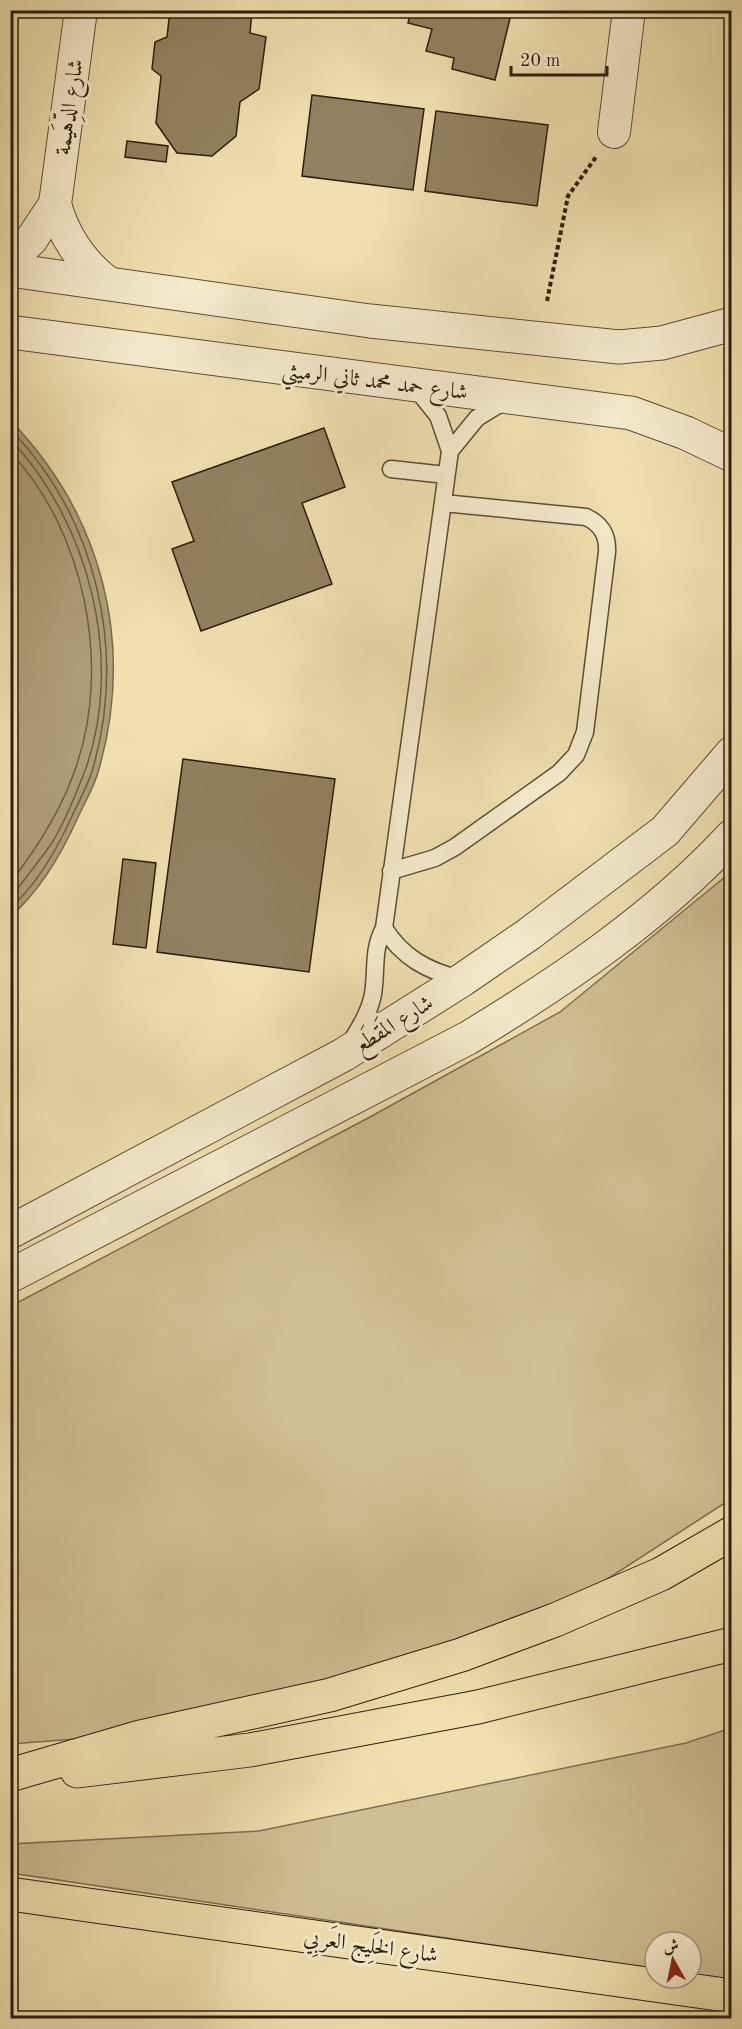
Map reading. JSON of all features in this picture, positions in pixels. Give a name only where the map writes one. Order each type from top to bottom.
[{"type":"highway","points":[[10,1775],[140,1737],[330,1695],[460,1654],[555,1620],[661,1574],[732,1533]]},
{"type":"highway","points":[[10,1780],[250,1750],[444,1714],[732,1644]]},
{"type":"highway","name":"شارع الخَلِيج العَربِي","points":[[10,1894],[732,1996]]},
{"type":"street","name":"شارع الدِّهَيمة","points":[[81,10],[55,204],[60,223],[79,256],[108,283]]},
{"type":"street","points":[[614,132],[629,10]]},
{"type":"street","name":"شارع الدِّهَيمة","points":[[10,260],[31,240],[55,204]]},
{"type":"street","points":[[10,270],[370,321],[619,347],[662,342],[732,324]]},
{"type":"street","name":"شارع حمد محمد ثاني الرميثي","points":[[10,332],[415,387],[512,396],[631,413],[686,433],[732,455]]},
{"type":"street","name":"شارع المَقطَع","points":[[10,1232],[343,1055],[462,980],[529,934],[665,831],[732,753]]},
{"type":"street","name":"شارع المَقطَع","points":[[10,1276],[496,1020],[577,967],[699,871],[732,836]]},
{"type":"lane","points":[[343,1055],[367,1014],[373,994],[375,951],[384,928],[450,451],[438,416],[415,387]]},
{"type":"lane","points":[[450,451],[477,418],[512,396]]},
{"type":"lane","points":[[391,469],[446,474]]},
{"type":"lane","points":[[391,871],[435,858],[455,847],[560,773],[576,755],[585,732],[607,552],[606,535],[601,528],[586,517],[442,503]]},
{"type":"lane","points":[[384,928],[393,944],[424,968],[462,980]]},
{"type":"path","points":[[547,301],[568,196],[614,132]]},
{"type":"shaded area","points":[[731,872],[731,1499],[581,1596],[377,1671],[102,1737],[11,1744],[11,1306],[370,1117],[560,1012]]},
{"type":"shaded area","points":[[731,1728],[731,1981],[703,1977],[703,1930],[643,1930],[643,1967],[11,1873],[10,1844],[259,1831],[686,1743]]},
{"type":"water","points":[[10,420],[42,457],[68,497],[88,539],[102,582],[111,628],[113,674],[109,721],[93,787],[50,869],[32,894],[11,916]]},
{"type":"building","points":[[170,10],[252,10],[250,33],[266,37],[259,89],[240,102],[236,136],[212,156],[177,153],[156,123],[161,76],[152,69],[155,42],[167,37]]},
{"type":"building","points":[[411,10],[512,10],[495,80],[452,69],[454,58],[426,51],[432,29],[408,23]]},
{"type":"building","points":[[312,95],[424,109],[413,190],[302,176]]},
{"type":"building","points":[[436,111],[548,125],[537,206],[425,191]]},
{"type":"building","points":[[127,141],[168,146],[166,162],[125,157]]},
{"type":"building","points":[[324,428],[345,487],[302,503],[332,584],[201,631],[172,549],[194,541],[172,482]]},
{"type":"building","points":[[183,759],[335,779],[309,972],[157,952]]},
{"type":"building","points":[[123,859],[156,863],[146,948],[113,944]]}]
